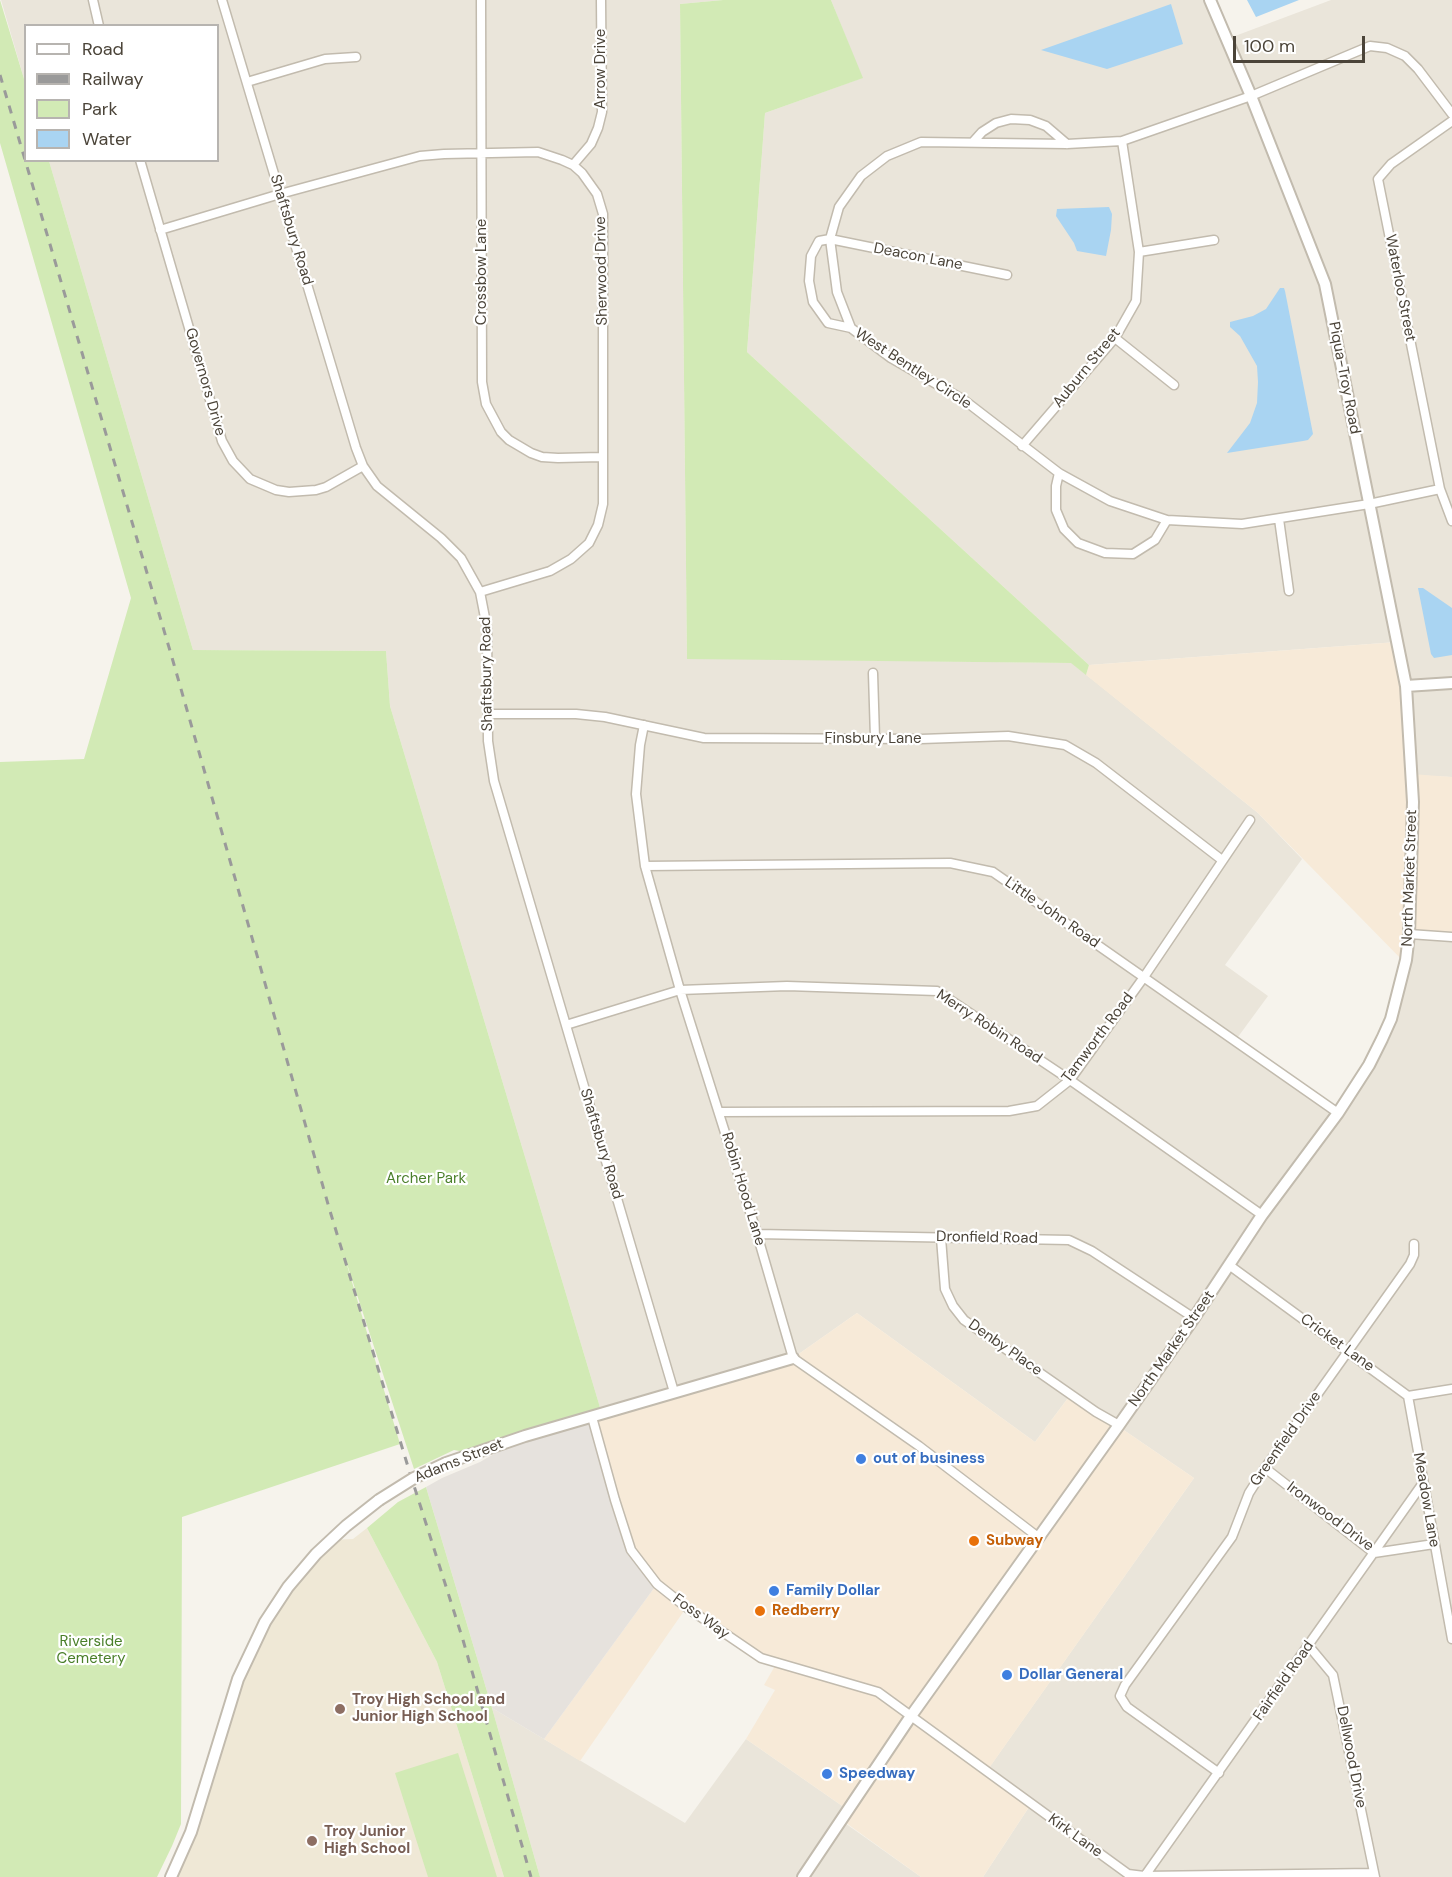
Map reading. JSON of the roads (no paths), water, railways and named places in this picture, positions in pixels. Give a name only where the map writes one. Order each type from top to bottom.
[{"type":"street","points":[[93,0],[99,24]]},
{"type":"street","name":"Shaftsbury Road","points":[[222,0],[363,466],[377,486],[441,538],[461,558],[480,592],[488,628],[489,752],[494,781],[674,1392]]},
{"type":"street","name":"Crossbow Lane","points":[[481,0],[482,382],[486,404],[501,432],[509,440],[531,453],[558,458],[602,457]]},
{"type":"street","name":"Arrow Drive","points":[[573,165],[591,144],[602,112],[602,0]]},
{"type":"street","name":"Piqua-Troy Road","points":[[1210,0],[1251,96],[1325,284],[1406,686],[1411,775]]},
{"type":"street","name":"West Bentley Circle","points":[[1440,489],[1369,504],[1242,524],[1167,520],[1110,501],[1059,473],[964,400],[891,358],[851,328],[837,292],[830,239],[839,207],[861,176],[887,156],[921,142],[1067,144],[1122,141],[1251,96],[1370,46],[1387,48],[1405,56],[1418,69],[1452,114]]},
{"type":"street","points":[[247,82],[325,59],[356,57]]},
{"type":"street","points":[[972,142],[996,123],[1011,119],[1030,120],[1046,126],[1067,144]]},
{"type":"street","name":"Waterloo Street","points":[[1440,489],[1378,179],[1391,164],[1452,121]]},
{"type":"street","name":"Auburn Street","points":[[1022,446],[1115,339],[1136,301],[1139,252],[1122,141]]},
{"type":"street","name":"Sherwood Drive","points":[[160,230],[420,156],[538,152],[573,165],[582,172],[597,194],[603,214],[603,504],[598,525],[589,543],[571,559],[550,571],[480,592]]},
{"type":"street","name":"Governors Drive","points":[[141,162],[227,453],[250,479],[276,490],[303,492],[326,487],[363,466]]},
{"type":"street","points":[[830,239],[819,241],[811,256],[809,281],[813,302],[828,323],[851,328]]},
{"type":"street","name":"Deacon Lane","points":[[830,239],[1007,275]]},
{"type":"street","points":[[1139,252],[1214,240]]},
{"type":"street","points":[[1115,339],[1174,385]]},
{"type":"street","points":[[1059,473],[1056,486],[1056,510],[1064,529],[1078,543],[1105,554],[1133,554],[1155,540],[1167,520]]},
{"type":"street","points":[[1440,489],[1452,521]]},
{"type":"street","points":[[1279,519],[1289,591]]},
{"type":"street","points":[[873,673],[874,738]]},
{"type":"street","points":[[1406,686],[1452,683]]},
{"type":"street","name":"Finsbury Lane","points":[[488,714],[576,714],[704,738],[1008,736],[1065,744],[1096,763],[1222,860]]},
{"type":"street","name":"Robin Hood Lane","points":[[644,725],[636,794],[645,866],[680,990],[757,1234],[793,1358]]},
{"type":"street","name":"North Market Street","points":[[803,1877],[911,1716],[1119,1425],[1262,1215],[1338,1113],[1369,1065],[1391,1019],[1406,960],[1409,934],[1413,802],[1411,775]]},
{"type":"street","name":"Tamworth Road","points":[[719,1112],[1008,1110],[1037,1106],[1070,1080],[1144,977],[1250,820]]},
{"type":"street","name":"Little John Road","points":[[645,866],[950,863],[993,872],[1338,1113]]},
{"type":"street","points":[[1409,934],[1452,937]]},
{"type":"street","name":"Merry Robin Road","points":[[566,1025],[680,990],[787,986],[937,991],[1070,1080],[1262,1215]]},
{"type":"street","name":"Dronfield Road","points":[[757,1234],[1069,1240],[1092,1251],[1194,1318]]},
{"type":"street","name":"Denby Place","points":[[941,1238],[945,1289],[953,1306],[964,1320],[1096,1412],[1119,1425]]},
{"type":"street","name":"Greenfield Drive","points":[[1219,1773],[1127,1707],[1120,1696],[1125,1684],[1232,1537],[1249,1492],[1265,1468],[1410,1264],[1414,1255],[1414,1244]]},
{"type":"street","name":"Cricket Lane","points":[[1229,1265],[1408,1396]]},
{"type":"street","points":[[793,1358],[919,1446],[1038,1537]]},
{"type":"street","name":"Adams Street","points":[[171,1877],[191,1832],[238,1679],[260,1631],[288,1587],[316,1554],[346,1526],[379,1500],[414,1478],[446,1463],[525,1436],[793,1358]]},
{"type":"street","points":[[1408,1396],[1452,1389]]},
{"type":"street","name":"Meadow Lane","points":[[1408,1396],[1452,1639]]},
{"type":"street","name":"Foss Way","points":[[592,1417],[615,1500],[632,1550],[657,1584],[755,1655],[776,1664],[878,1692],[911,1716]]},
{"type":"street","name":"Ironwood Drive","points":[[1265,1468],[1374,1553],[1434,1544]]},
{"type":"street","name":"Fairfield Road","points":[[1144,1876],[1423,1483]]},
{"type":"street","name":"Dellwood Drive","points":[[1308,1645],[1334,1675],[1375,1875]]},
{"type":"street","name":"Kirk Lane","points":[[911,1716],[1128,1874],[1144,1876],[1375,1875]]},
{"type":"water","points":[[1247,0],[1299,0],[1256,17]]},
{"type":"water","points":[[1171,4],[1183,44],[1107,69],[1041,50]]},
{"type":"water","points":[[1109,207],[1112,214],[1106,256],[1077,251],[1056,216],[1057,209]]},
{"type":"water","points":[[1280,288],[1284,288],[1285,291],[1313,434],[1308,440],[1227,453],[1250,423],[1257,403],[1258,382],[1257,366],[1240,336],[1230,327],[1230,322],[1253,316],[1266,309]]},
{"type":"water","points":[[1418,588],[1423,588],[1452,608],[1452,655],[1434,658],[1431,654]]},
{"type":"railway","points":[[0,75],[24,156]]},
{"type":"railway","points":[[26,162],[173,661],[330,1211],[463,1640],[531,1877]]},
{"type":"place","name":"out of business","points":[[861,1459]]},
{"type":"place","name":"Subway","points":[[974,1541]]},
{"type":"place","name":"Family Dollar","points":[[774,1591]]},
{"type":"place","name":"Redberry","points":[[760,1611]]},
{"type":"place","name":"Dollar General","points":[[1007,1675]]},
{"type":"place","name":"Troy High School and Junior High School","points":[[340,1709]]},
{"type":"place","name":"Speedway","points":[[827,1774]]},
{"type":"place","name":"Troy Junior High School","points":[[312,1841]]},
{"type":"park label","name":"Archer Park","points":[[426,1179]]},
{"type":"park label","name":"Riverside Cemetery","points":[[91,1650]]}]
